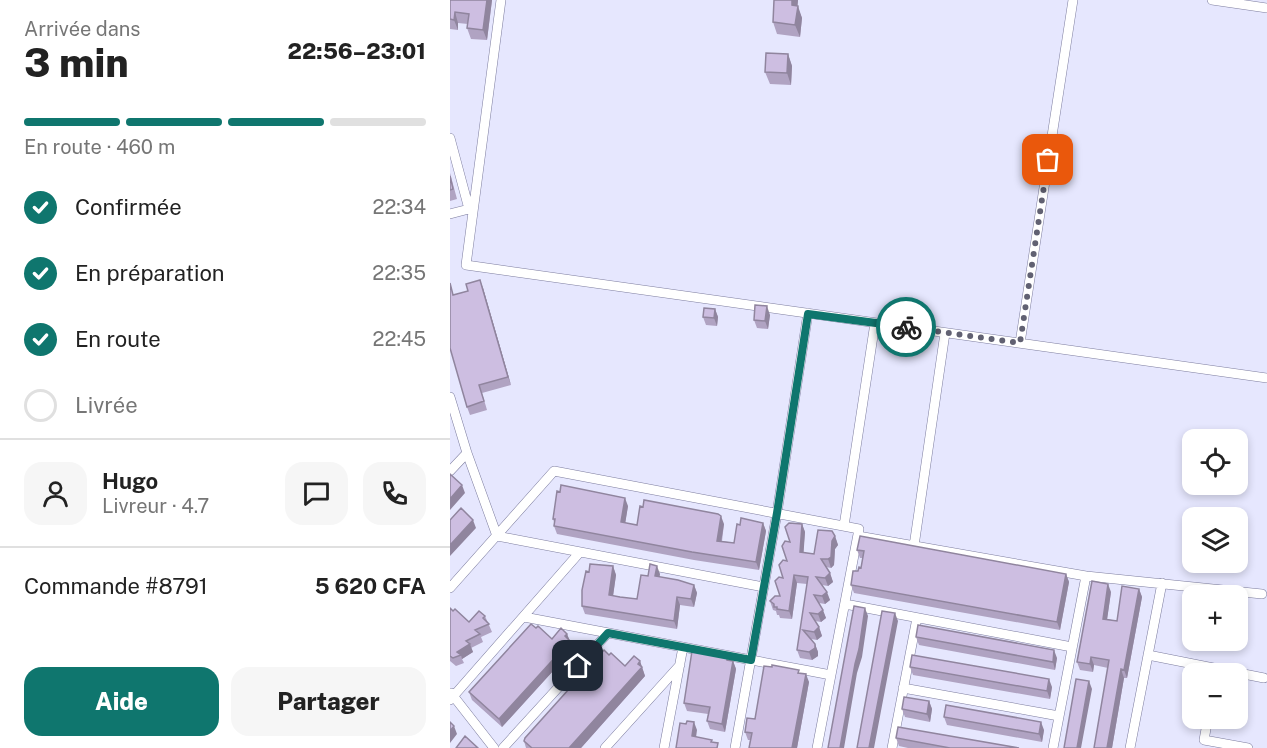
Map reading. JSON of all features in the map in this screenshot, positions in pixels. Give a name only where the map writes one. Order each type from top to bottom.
[{"type":"street","points":[[501,0],[466,265],[1267,378]]},
{"type":"street","points":[[1020,343],[1073,0]]},
{"type":"street","points":[[1212,0],[1267,8]]},
{"type":"street","points":[[450,138],[469,209],[450,214]]},
{"type":"street","points":[[735,748],[777,513],[808,314]]},
{"type":"street","points":[[844,526],[875,323]]},
{"type":"street","points":[[914,546],[945,333]]},
{"type":"street","points":[[450,397],[496,536]]},
{"type":"street","points":[[450,471],[467,453]]},
{"type":"street","points":[[450,588],[554,471],[859,529],[817,748]]},
{"type":"street","points":[[496,536],[764,587]]},
{"type":"street","points":[[858,536],[1086,576],[1262,594]]},
{"type":"street","points":[[494,748],[451,695],[524,617],[580,552]]},
{"type":"street","points":[[1053,748],[1086,576]]},
{"type":"street","points":[[1130,748],[1162,584]]},
{"type":"street","points":[[845,604],[1072,647]]},
{"type":"street","points":[[524,617],[831,675]]},
{"type":"street","points":[[892,748],[916,618]]},
{"type":"street","points":[[503,748],[608,633]]},
{"type":"street","points":[[664,748],[683,647]]},
{"type":"street","points":[[1148,655],[1182,663]]},
{"type":"street","points":[[605,748],[680,664]]},
{"type":"street","points":[[1248,676],[1264,678]]},
{"type":"street","points":[[903,688],[1059,716]]},
{"type":"street","points":[[1206,729],[1204,740],[1248,748]]},
{"type":"building","points":[[450,0],[487,0],[483,30],[467,28],[469,14],[455,12],[454,20],[450,19]]},
{"type":"building","points":[[774,0],[792,0],[792,5],[798,6],[795,25],[773,22]]},
{"type":"building","points":[[766,53],[788,54],[787,73],[765,72]]},
{"type":"building","points":[[480,280],[508,377],[479,385],[484,401],[467,407],[450,348],[450,283],[453,295],[468,291],[466,284]]},
{"type":"building","points":[[755,305],[767,306],[765,321],[754,320]]},
{"type":"building","points":[[704,308],[715,309],[714,318],[703,317]]},
{"type":"building","points":[[450,474],[462,485],[450,499]]},
{"type":"building","points":[[561,485],[625,498],[621,522],[637,525],[640,506],[643,507],[644,500],[718,514],[721,516],[717,541],[734,543],[737,524],[740,525],[741,518],[763,523],[756,562],[554,526],[557,491],[560,492]]},
{"type":"building","points":[[461,508],[473,520],[450,545],[450,520]]},
{"type":"building","points":[[789,523],[802,524],[800,552],[814,554],[818,530],[832,531],[835,536],[832,541],[831,557],[821,559],[830,573],[825,578],[816,577],[827,592],[822,596],[814,595],[823,610],[818,614],[810,613],[819,627],[814,632],[803,630],[815,644],[815,648],[809,652],[797,650],[808,577],[794,575],[789,611],[777,609],[770,601],[775,596],[780,596],[775,581],[779,577],[783,578],[779,565],[783,560],[787,561],[782,546],[785,541],[790,542],[785,527]]},
{"type":"building","points":[[860,536],[1066,574],[1057,622],[851,585],[853,571],[861,568],[864,551],[857,550]]},
{"type":"building","points":[[590,564],[613,566],[609,595],[637,599],[641,575],[648,576],[650,564],[657,566],[655,576],[694,585],[691,599],[677,597],[674,621],[582,606],[582,590]]},
{"type":"building","points":[[1092,581],[1108,584],[1103,619],[1117,621],[1122,586],[1139,589],[1124,670],[1121,669],[1107,748],[1094,748],[1109,660],[1091,657],[1090,664],[1077,662]]},
{"type":"building","points":[[854,606],[865,608],[859,649],[840,748],[828,748]]},
{"type":"building","points":[[450,608],[453,611],[455,609],[469,622],[479,611],[489,624],[475,630],[480,634],[466,641],[470,644],[457,652],[461,655],[453,658],[450,656]]},
{"type":"building","points":[[882,611],[895,613],[869,748],[857,748]]},
{"type":"building","points":[[531,624],[536,628],[538,626],[552,639],[561,628],[570,641],[499,719],[469,692]]},
{"type":"building","points":[[918,625],[1054,650],[1053,662],[916,637]]},
{"type":"building","points":[[604,650],[609,655],[611,653],[625,666],[634,656],[640,661],[638,664],[642,667],[569,748],[532,748],[524,741],[525,738]]},
{"type":"building","points":[[692,651],[727,657],[727,660],[733,661],[722,724],[707,721],[710,707],[684,703]]},
{"type":"building","points":[[912,655],[1049,679],[1047,691],[910,667]]},
{"type":"building","points":[[772,665],[799,670],[798,673],[806,674],[792,748],[749,748],[752,733],[745,732],[747,718],[755,719],[764,666],[772,667]]},
{"type":"building","points":[[1076,679],[1089,681],[1077,748],[1064,748]]},
{"type":"building","points":[[904,697],[929,701],[927,714],[902,709]]},
{"type":"building","points":[[946,705],[1041,722],[1039,734],[944,717]]},
{"type":"building","points":[[687,721],[694,722],[692,736],[712,740],[711,742],[718,743],[717,748],[676,748],[680,723],[686,724]]},
{"type":"building","points":[[898,727],[1019,748],[950,748],[896,738]]},
{"type":"building","points":[[465,736],[478,748],[456,748]]},
{"type":"way so far","points":[[906,327],[1020,343],[1048,160]]},
{"type":"route","points":[[578,666],[608,633],[751,660],[808,314],[906,327]]}]
